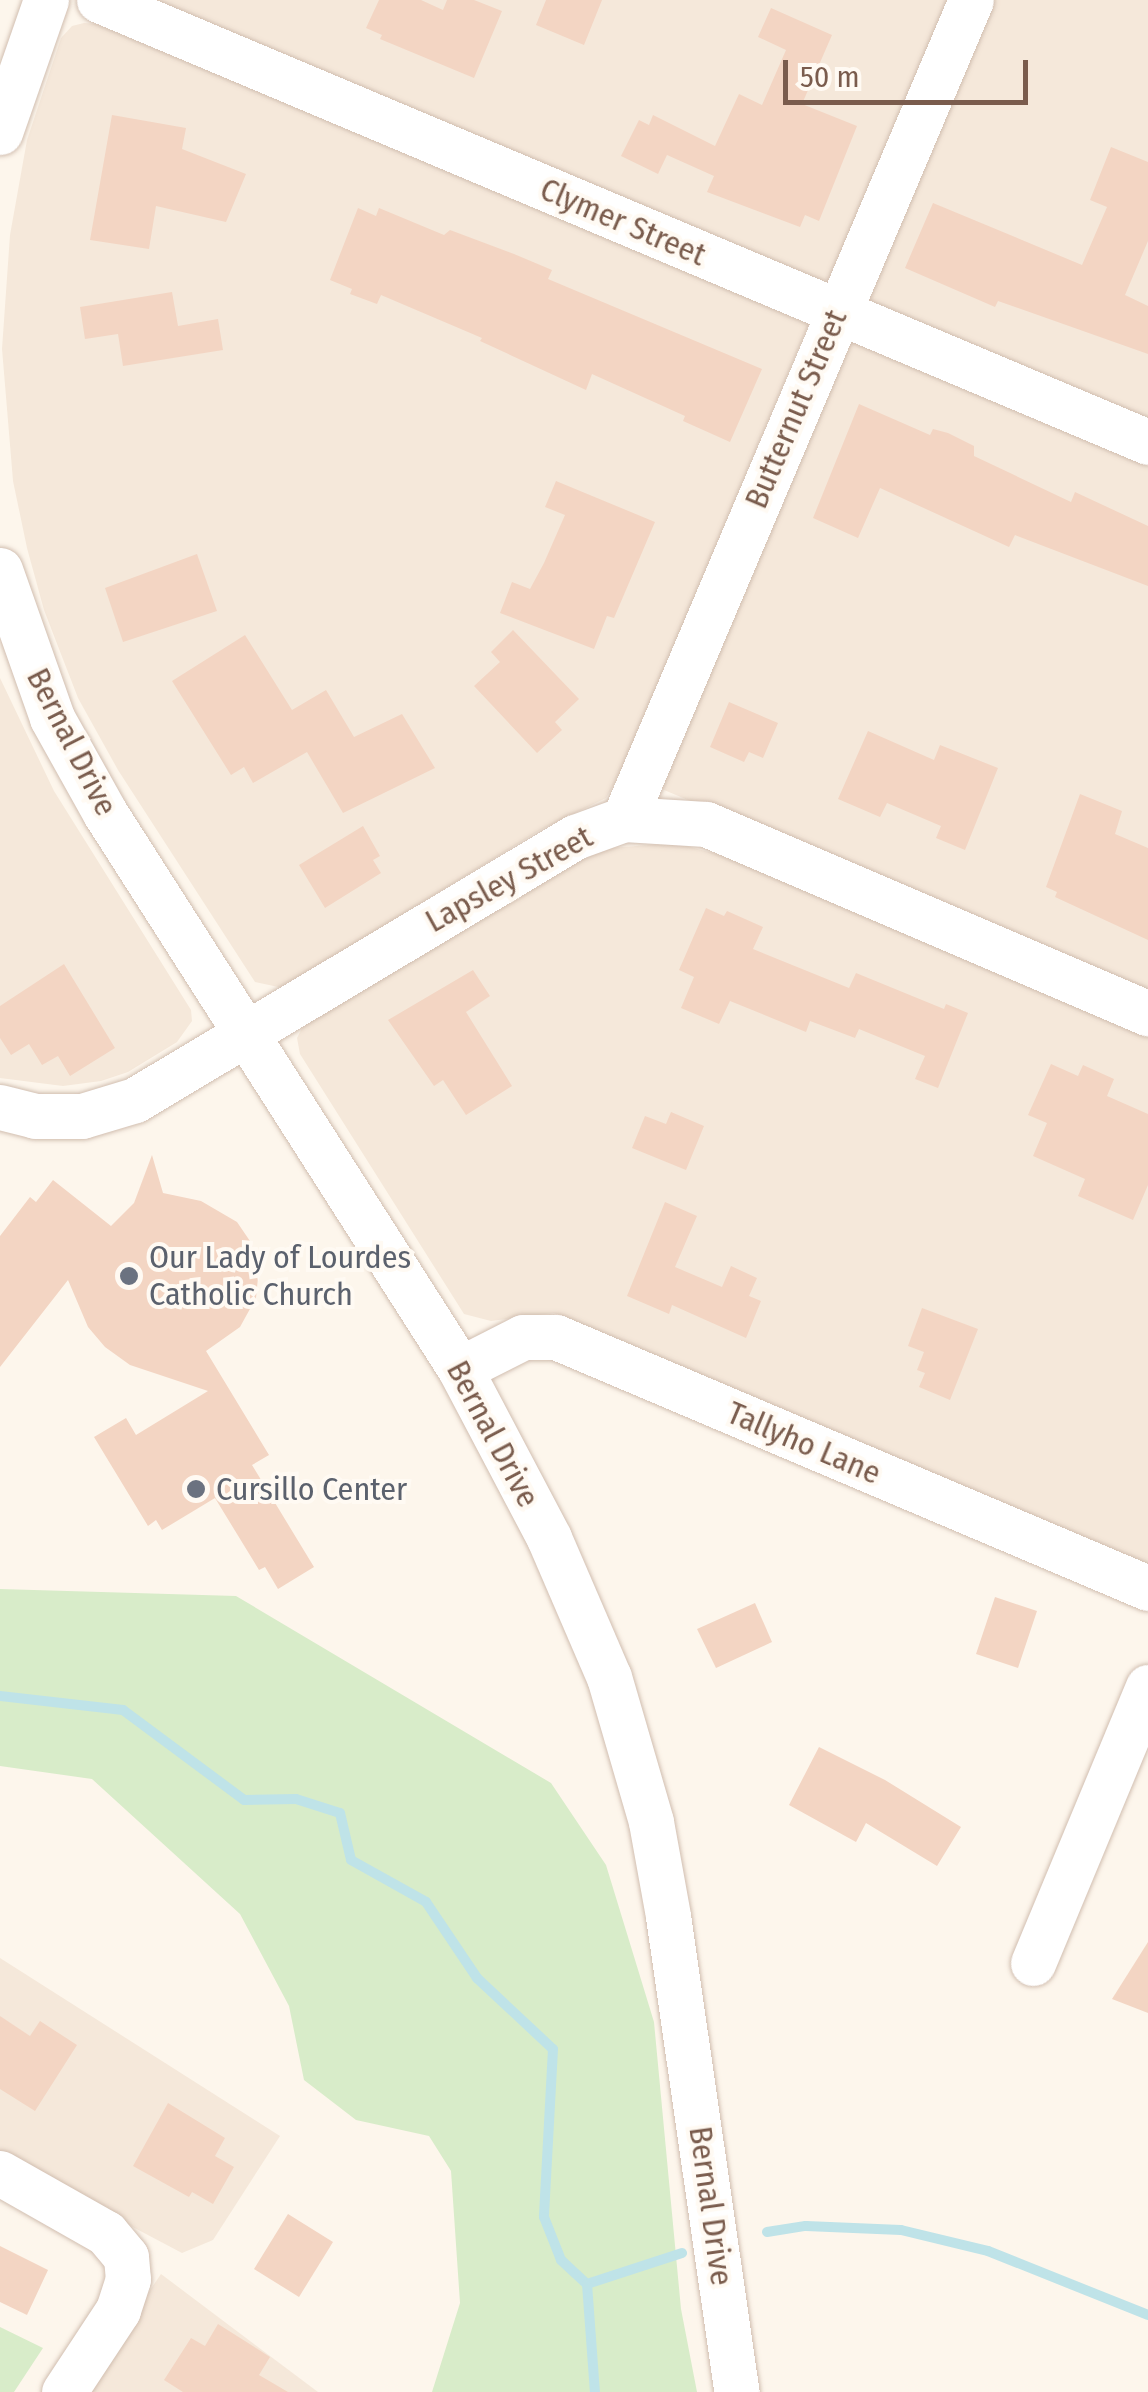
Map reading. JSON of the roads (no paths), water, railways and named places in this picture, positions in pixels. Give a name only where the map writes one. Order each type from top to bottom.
[{"type":"street","points":[[0,132],[46,0]]},
{"type":"street","name":"Clymer Street","points":[[99,0],[1148,442]]},
{"type":"street","name":"Butternut Street","points":[[624,819],[971,0]]},
{"type":"street","name":"Bernal Drive","points":[[0,570],[52,718],[106,812],[460,1369],[549,1538],[608,1677],[650,1822],[686,2030],[737,2392]]},
{"type":"street","name":"Lapsley Street","points":[[0,1107],[36,1116],[82,1116],[135,1100],[575,837],[624,819],[706,824],[1148,1013]]},
{"type":"street","name":"Tallyho Lane","points":[[460,1369],[523,1337],[556,1337],[1148,1588]]},
{"type":"street","points":[[1032,1963],[1148,1688]]},
{"type":"street","points":[[0,2173],[106,2233],[126,2257],[128,2279],[118,2310],[64,2392]]},
{"type":"waterway","points":[[0,1696],[123,1710],[244,1800],[296,1799],[340,1813],[351,1860],[426,1902],[477,1978],[553,2049],[544,2217],[561,2260],[587,2284],[682,2253]]},
{"type":"waterway","points":[[767,2232],[806,2226],[901,2230],[988,2251],[1148,2315]]},
{"type":"waterway","points":[[587,2284],[595,2392]]},
{"type":"place","name":"Our Lady of Lourdes Catholic Church","points":[[129,1276]]},
{"type":"place","name":"Cursillo Center","points":[[196,1489]]}]
